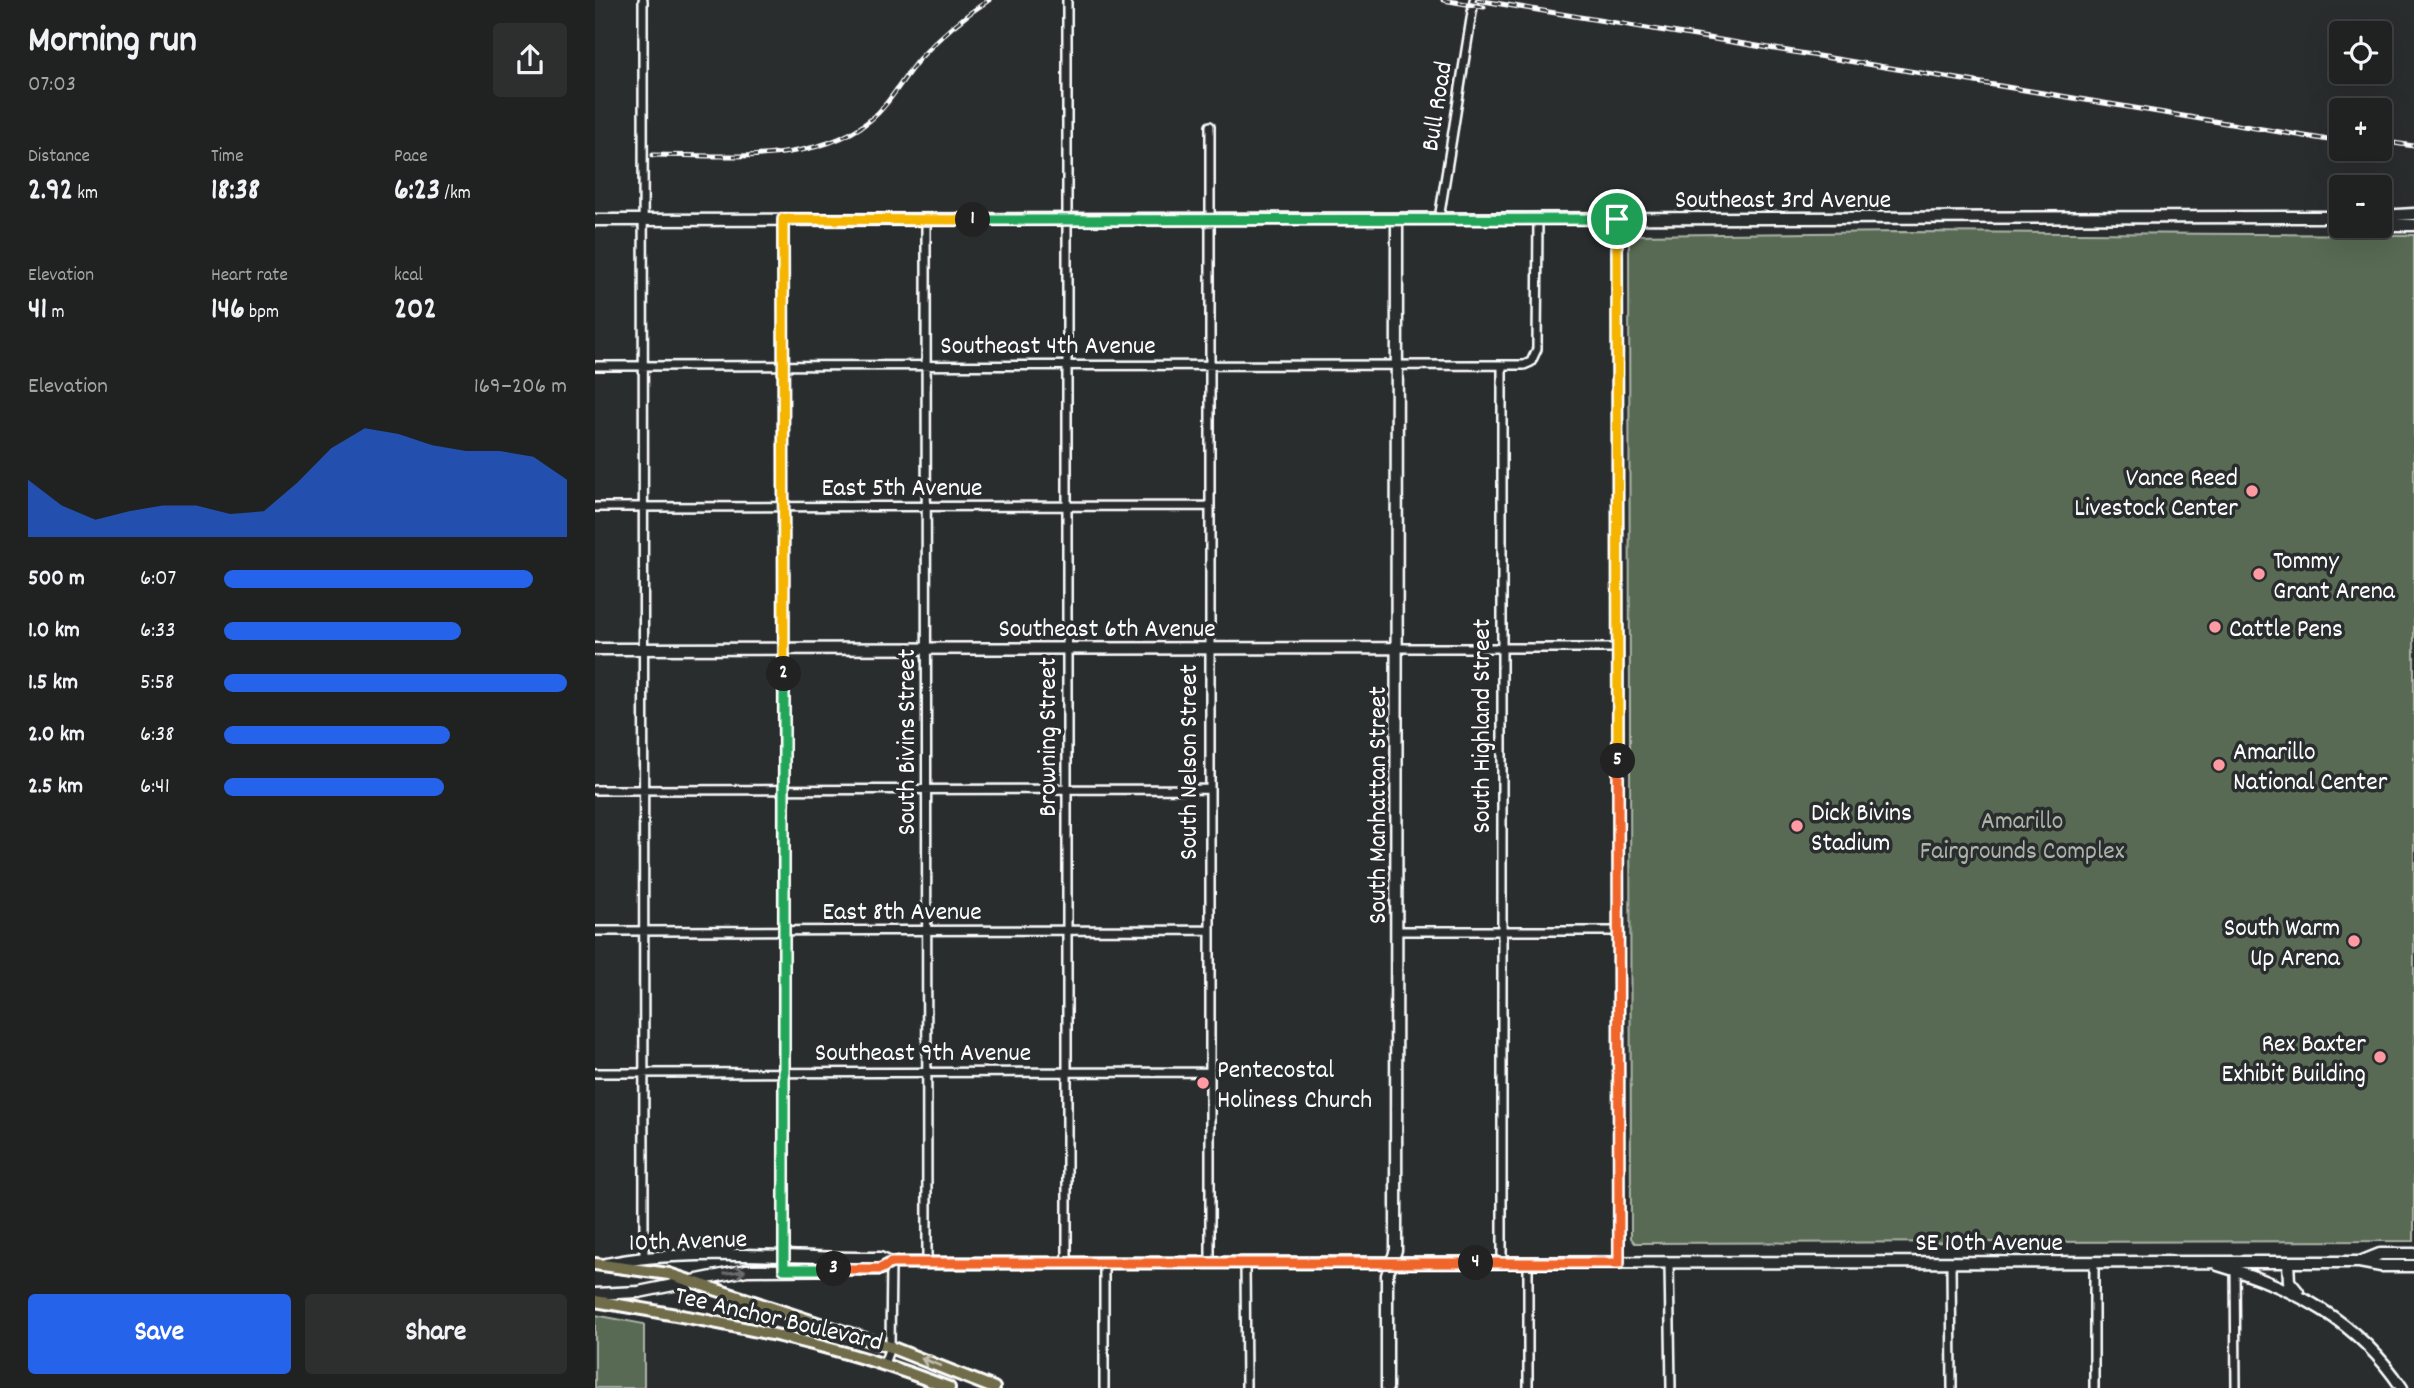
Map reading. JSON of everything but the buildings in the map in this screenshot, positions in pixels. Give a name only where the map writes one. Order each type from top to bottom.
[{"type":"main road","points":[[2392,215],[2414,214]]},
{"type":"main road","name":"Southeast 3rd Avenue","points":[[595,220],[2329,217]]},
{"type":"main road","name":"South Manhattan Street","points":[[1387,1388],[1387,1275],[1396,1250],[1397,219]]},
{"type":"main road","points":[[2392,225],[2414,225]]},
{"type":"main road","name":"Southeast 6th Avenue","points":[[595,649],[1397,648]]},
{"type":"main road","points":[[2360,1262],[2380,1254],[2414,1252]]},
{"type":"main road","name":"10th Avenue","points":[[600,1264],[643,1257],[880,1269],[891,1263],[1391,1262]]},
{"type":"main road","points":[[1391,1262],[1619,1263]]},
{"type":"main road","name":"SE 10th Avenue","points":[[1619,1263],[2208,1262],[2235,1266]]},
{"type":"main road","points":[[2288,1262],[2289,1282],[2301,1295]]},
{"type":"main road","points":[[2235,1266],[2288,1262],[2360,1262],[2381,1266],[2414,1266]]},
{"type":"main road","name":"Tee Anchor Boulevard","points":[[600,1264],[652,1271],[689,1281],[890,1346],[994,1388]]},
{"type":"main road","name":"10th Avenue","points":[[595,1294],[631,1293],[784,1264]]},
{"type":"main road","points":[[2235,1266],[2301,1295],[2357,1334],[2402,1388]]},
{"type":"main road","name":"Tee Anchor Boulevard","points":[[595,1301],[771,1333],[884,1364],[949,1388]]},
{"type":"street","points":[[643,0],[643,1257]]},
{"type":"street","name":"Browning Street","points":[[1067,0],[1067,1263]]},
{"type":"street","name":"Bull Road","points":[[1439,219],[1473,0]]},
{"type":"street","name":"South Nelson Street","points":[[1210,126],[1210,1263]]},
{"type":"street","points":[[1502,365],[1524,365],[1531,362],[1537,349],[1538,218]]},
{"type":"street","points":[[783,219],[784,1264]]},
{"type":"street","points":[[1617,219],[1619,1263]]},
{"type":"street","name":"South Bivins Street","points":[[926,220],[927,1264]]},
{"type":"street","name":"Southeast 4th Avenue","points":[[595,366],[1502,365]]},
{"type":"street","name":"South Highland Street","points":[[1502,365],[1502,1263]]},
{"type":"street","name":"East 5th Avenue","points":[[595,508],[1208,506]]},
{"type":"street","name":"Southeast 6th Avenue","points":[[1397,648],[1618,648]]},
{"type":"street","points":[[595,790],[1209,789]]},
{"type":"street","name":"East 8th Avenue","points":[[595,931],[1209,930]]},
{"type":"street","points":[[1398,931],[1618,931]]},
{"type":"street","name":"Southeast 9th Avenue","points":[[595,1073],[1209,1072]]},
{"type":"street","points":[[1951,1262],[1952,1388]]},
{"type":"street","points":[[2094,1262],[2094,1388]]},
{"type":"street","points":[[884,1364],[890,1346],[891,1263]]},
{"type":"street","points":[[1104,1263],[1104,1388]]},
{"type":"street","points":[[1245,1263],[1246,1388]]},
{"type":"street","points":[[1528,1263],[1528,1388]]},
{"type":"street","points":[[1669,1263],[1671,1388]]},
{"type":"street","points":[[2235,1266],[2236,1388]]},
{"type":"green space","name":"Amarillo Fairgrounds Complex","points":[[1901,232],[2329,235],[2329,238],[2392,238],[2392,235],[2414,235],[2414,1241],[1635,1243],[1631,1238],[1629,235]]},
{"type":"green space","points":[[595,1315],[644,1324],[644,1388],[595,1388]]},
{"type":"railway","points":[[653,155],[772,154],[802,150],[830,142],[856,130],[878,113],[928,50],[953,26],[989,0]]},
{"type":"railway","points":[[1443,0],[1484,7]]},
{"type":"railway","points":[[1477,0],[2329,140]]},
{"type":"railway","points":[[2392,143],[2414,146]]},
{"type":"place","name":"Vance Reed Livestock Center","points":[[2252,491]]},
{"type":"place","name":"Tommy Grant Arena","points":[[2259,574]]},
{"type":"place","name":"Cattle Pens","points":[[2215,627]]},
{"type":"place","name":"Amarillo National Center","points":[[2219,765]]},
{"type":"place","name":"Dick Bivins Stadium","points":[[1797,826]]},
{"type":"place","name":"South Warm Up Arena","points":[[2354,941]]},
{"type":"place","name":"Rex Baxter Exhibit Building","points":[[2380,1057]]},
{"type":"place","name":"Pentecostal Holiness Church","points":[[1203,1083]]},
{"type":"route","points":[[783,219],[1617,219],[1619,1263],[891,1263],[880,1269],[784,1269],[783,219]]}]
